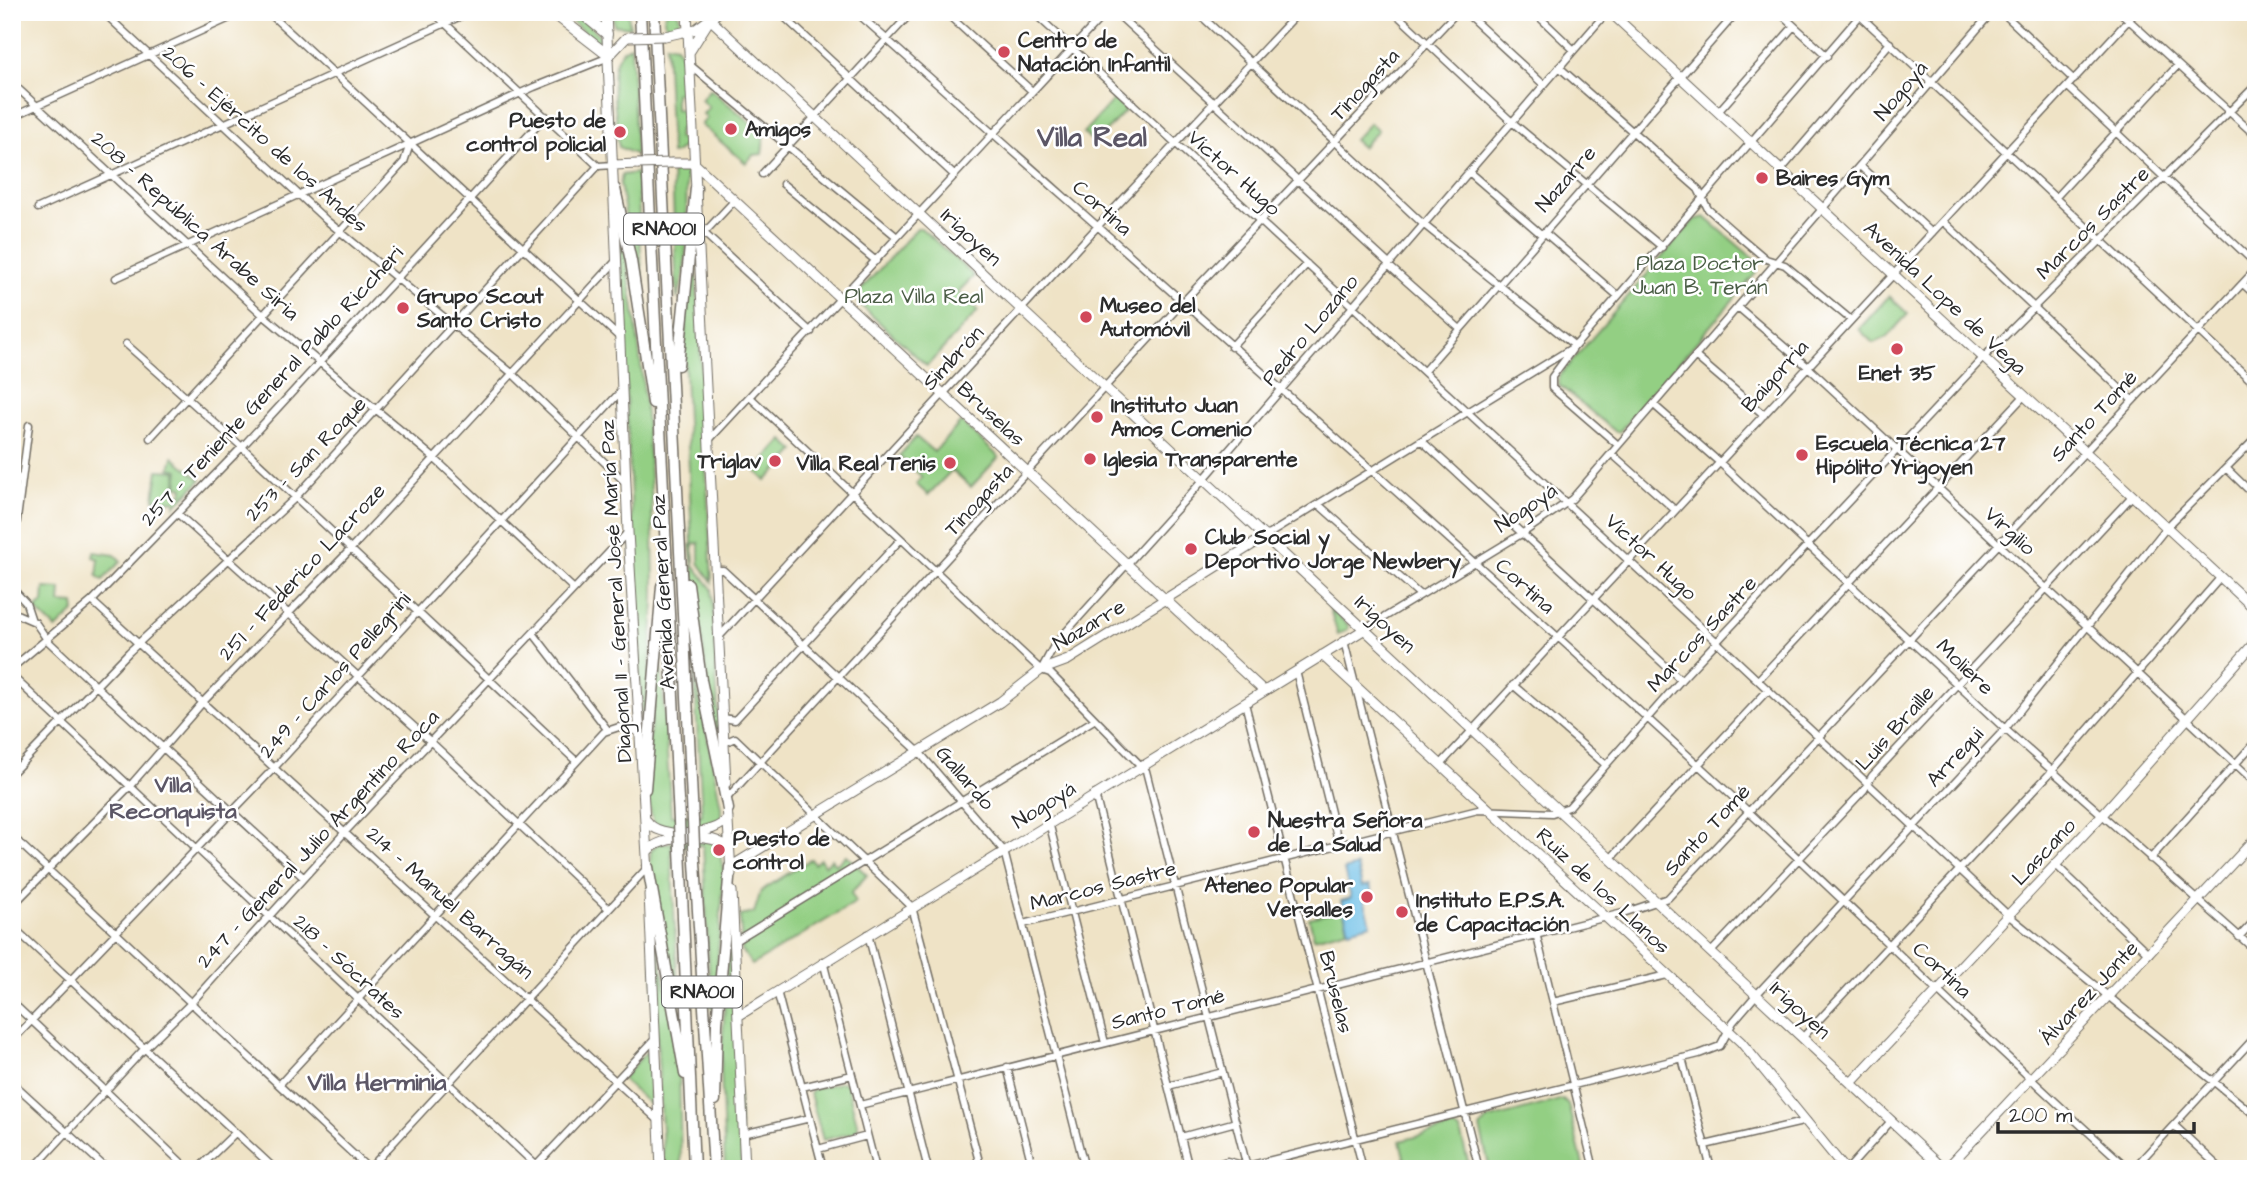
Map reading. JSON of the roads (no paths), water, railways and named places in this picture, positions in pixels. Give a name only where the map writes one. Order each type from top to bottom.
[{"type":"highway","name":"Avenida General Paz","points":[[640,12],[694,1169]]},
{"type":"highway","name":"Avenida General Paz","points":[[654,12],[705,1061],[714,1169]]},
{"type":"highway","points":[[675,445],[680,322],[696,188]]},
{"type":"highway","points":[[615,189],[631,261],[661,444]]},
{"type":"highway","points":[[645,789],[665,528]]},
{"type":"highway","points":[[679,530],[701,680],[727,808]]},
{"type":"highway","points":[[648,867],[675,1007],[693,1133]]},
{"type":"highway","points":[[713,1138],[717,1024],[730,867]]},
{"type":"main road","points":[[552,12],[608,57]]},
{"type":"main road","points":[[580,12],[607,34]]},
{"type":"street","name":"206 - Ejército de los Andes","points":[[103,12],[298,195],[513,374],[626,483]]},
{"type":"street","points":[[12,117],[243,12]]},
{"type":"street","points":[[268,12],[619,337]]},
{"type":"street","points":[[433,12],[598,166],[694,163]]},
{"type":"street","points":[[38,208],[470,12]]},
{"type":"street","name":"Diagonal 11 - General José María Paz","points":[[606,12],[628,532],[639,732],[645,789],[661,1169]]},
{"type":"street","points":[[687,12],[694,163],[702,233],[709,440],[745,1169]]},
{"type":"street","points":[[690,58],[711,20],[719,12]]},
{"type":"street","points":[[779,12],[954,175]]},
{"type":"street","name":"Cortina","points":[[856,12],[1647,718],[1939,990],[2031,1081],[2131,1169]]},
{"type":"street","points":[[762,174],[912,12]]},
{"type":"street","points":[[945,12],[1031,91]]},
{"type":"street","name":"Víctor Hugo","points":[[1032,12],[1629,560],[2008,915],[2256,1116]]},
{"type":"street","points":[[709,440],[751,398],[1106,12]]},
{"type":"street","points":[[1115,12],[1460,329]]},
{"type":"street","points":[[1197,12],[1423,224],[1575,346]]},
{"type":"street","name":"Simbrón","points":[[719,636],[1097,226],[1299,12]]},
{"type":"street","points":[[1394,12],[1512,122],[1662,247]]},
{"type":"street","name":"Tinogasta","points":[[727,808],[762,762],[1182,303],[1457,12]]},
{"type":"street","points":[[1465,12],[1544,85]]},
{"type":"street","points":[[1534,12],[1574,50]]},
{"type":"street","name":"Pedro Lozano","points":[[1041,670],[1049,652],[1204,479],[1609,12]]},
{"type":"street","name":"Avenida Lope de Vega","points":[[1609,12],[2256,610]]},
{"type":"street","name":"Nazarre","points":[[1424,371],[1737,12]]},
{"type":"street","points":[[1779,12],[1827,56]]},
{"type":"street","name":"Nogoyá","points":[[738,1016],[1567,503],[1992,12]]},
{"type":"street","points":[[2002,12],[2074,80]]},
{"type":"street","points":[[2120,12],[2256,136]]},
{"type":"street","name":"Baigorria","points":[[1441,764],[2136,12]]},
{"type":"street","points":[[2251,12],[2256,16]]},
{"type":"street","points":[[1618,445],[1556,393],[1552,377],[1575,346],[1827,56],[1860,14],[2256,385]]},
{"type":"street","points":[[607,34],[627,38],[668,36],[688,32],[711,20]]},
{"type":"street","name":"Irigoyen","points":[[711,20],[1944,1169]]},
{"type":"street","points":[[1718,112],[1794,26]]},
{"type":"street","points":[[668,36],[682,44],[690,58],[897,237]]},
{"type":"street","points":[[116,278],[520,93],[608,57],[615,46],[627,38]]},
{"type":"street","points":[[1781,170],[1890,43]]},
{"type":"street","points":[[2056,197],[2178,65]]},
{"type":"street","points":[[1559,67],[1698,189],[1708,209],[1725,224],[1766,258],[1785,265],[1851,320]]},
{"type":"street","name":"208 - República Árabe Siria","points":[[12,83],[262,315],[433,458],[574,589]]},
{"type":"street","name":"Marcos Sastre","points":[[1023,924],[1478,810],[1562,811],[1569,807],[1681,680],[1898,452],[1984,357],[2256,85]]},
{"type":"street","points":[[2068,87],[2256,267]]},
{"type":"street","name":"257 - Teniente General Pablo Riccheri","points":[[12,668],[48,641],[92,601],[178,514],[546,116]]},
{"type":"street","points":[[150,438],[404,162],[410,145]]},
{"type":"street","name":"Bruselas","points":[[694,163],[1264,691]]},
{"type":"street","name":"253 - San Roque","points":[[12,773],[139,644],[295,498],[455,327],[598,166]]},
{"type":"street","points":[[1860,166],[1932,233]]},
{"type":"street","points":[[1469,172],[1618,296]]},
{"type":"street","points":[[783,184],[876,261]]},
{"type":"street","points":[[702,233],[735,200]]},
{"type":"street","points":[[1943,221],[2133,400]]},
{"type":"street","points":[[702,233],[811,332]]},
{"type":"street","name":"251 - Federico Lacroze","points":[[12,906],[129,787],[203,702],[350,550],[616,261]]},
{"type":"street","points":[[1231,346],[1307,264]]},
{"type":"street","name":"Santo Tomé","points":[[860,1105],[1606,917],[1658,902],[1671,895],[2256,267]]},
{"type":"street","points":[[2243,284],[2256,296]]},
{"type":"street","name":"Virgilio","points":[[1738,307],[1808,367],[2256,783]]},
{"type":"street","points":[[126,344],[242,447],[576,761]]},
{"type":"street","name":"Nazarre","points":[[730,867],[1000,702],[1041,670],[1068,660],[1575,346]]},
{"type":"street","points":[[1695,356],[1764,415]]},
{"type":"street","name":"249 - Carlos Pellegrini","points":[[12,1041],[275,767],[622,391]]},
{"type":"street","points":[[1758,680],[2025,395]]},
{"type":"street","points":[[751,398],[1041,670],[1050,673],[1094,720],[1143,766],[1246,1168]]},
{"type":"street","name":"Moliere","points":[[1654,405],[1910,638],[2005,729],[2256,951]]},
{"type":"street","points":[[12,559],[29,425]]},
{"type":"street","name":"Arregui","points":[[1204,1169],[1227,1161],[1246,1168],[1682,1058],[1720,1046],[1728,1031],[1757,994],[2005,729],[2167,527],[2256,438]]},
{"type":"street","points":[[1422,441],[1681,680]]},
{"type":"street","points":[[1611,453],[1675,510]]},
{"type":"street","points":[[2226,468],[2256,497]]},
{"type":"street","points":[[12,485],[22,475]]},
{"type":"street","name":"Luis Braille","points":[[1711,952],[2133,495]]},
{"type":"street","points":[[1318,504],[1420,595]]},
{"type":"street","points":[[178,514],[430,741],[608,908]]},
{"type":"street","name":"247 - General Julio Argentino Roca","points":[[33,1169],[105,1090],[192,1002],[303,877],[628,532]]},
{"type":"street","points":[[901,539],[735,720],[735,738],[912,907],[981,1169]]},
{"type":"street","name":"Gallardo","points":[[716,570],[723,570],[919,752],[1004,851],[1085,1169]]},
{"type":"street","points":[[1803,1037],[2052,771],[2221,577]]},
{"type":"street","points":[[12,588],[26,603],[31,618],[48,641],[303,877]]},
{"type":"street","name":"214 - Manuel Barragán","points":[[92,601],[528,997],[658,1120]]},
{"type":"street","points":[[12,611],[31,618]]},
{"type":"street","points":[[533,633],[607,730]]},
{"type":"street","points":[[1344,641],[1479,1169]]},
{"type":"street","name":"Lascano","points":[[1852,1082],[2102,815],[2256,641]]},
{"type":"street","name":"Ruiz de los Llanos","points":[[1322,655],[1752,1054],[1846,1169]]},
{"type":"street","points":[[1296,671],[1339,845]]},
{"type":"street","name":"218 - Sócrates","points":[[12,676],[536,1168]]},
{"type":"street","points":[[1513,685],[1606,765]]},
{"type":"street","points":[[1612,857],[1768,690]]},
{"type":"street","name":"Bruselas","points":[[1245,703],[1363,1169]]},
{"type":"street","points":[[723,718],[735,720]]},
{"type":"street","points":[[734,941],[1094,720]]},
{"type":"street","points":[[279,1085],[607,730],[625,726],[639,732]]},
{"type":"street","points":[[724,743],[735,738]]},
{"type":"street","points":[[2150,859],[2256,741]]},
{"type":"street","points":[[1095,794],[1189,1169]]},
{"type":"street","points":[[646,820],[651,828],[662,833],[712,830],[724,824],[727,808]]},
{"type":"street","points":[[1049,822],[1105,1043]]},
{"type":"street","points":[[12,836],[369,1169],[648,867]]},
{"type":"street","points":[[647,852],[662,840],[713,838],[729,849]]},
{"type":"street","name":"Álvarez Jonte","points":[[1944,1169],[2031,1081],[2256,838]]},
{"type":"street","points":[[2056,864],[2149,954]]},
{"type":"street","points":[[2239,937],[2256,919]]},
{"type":"street","points":[[12,926],[275,1169]]},
{"type":"street","points":[[1536,933],[1594,1169]]},
{"type":"street","points":[[868,934],[928,1169]]},
{"type":"street","points":[[823,961],[876,1169]]},
{"type":"street","points":[[1553,1002],[1667,975]]},
{"type":"street","points":[[777,990],[823,1169]]},
{"type":"street","points":[[12,1002],[188,1169]]},
{"type":"street","points":[[2131,1169],[2255,1038]]},
{"type":"street","points":[[536,1168],[655,1039]]},
{"type":"street","points":[[1682,1058],[1711,1169]]},
{"type":"street","points":[[1007,1068],[1033,1169]]},
{"type":"street","points":[[1168,1086],[1223,1072]]},
{"type":"street","points":[[802,1087],[852,1075]]},
{"type":"street","points":[[12,1082],[107,1169]]},
{"type":"street","points":[[743,1134],[810,1118]]},
{"type":"street","points":[[1846,1169],[1892,1120]]},
{"type":"street","points":[[1705,1145],[1807,1121]]},
{"type":"street","points":[[1181,1137],[1236,1122]]},
{"type":"street","points":[[2174,1125],[2221,1169]]},
{"type":"street","points":[[198,1169],[235,1133]]},
{"type":"street","points":[[818,1149],[867,1136]]},
{"type":"street","points":[[12,1156],[26,1169]]},
{"type":"water","points":[[1357,866],[1362,887],[1370,885],[1372,892],[1363,895],[1371,924],[1349,930],[1341,901],[1351,898],[1344,870]]},
{"type":"place","name":"Centro de Natación Infantil","points":[[1004,52]]},
{"type":"place","name":"Amigos","points":[[731,129]]},
{"type":"place","name":"Puesto de control policial","points":[[620,132]]},
{"type":"place","name":"Baires Gym","points":[[1762,178]]},
{"type":"place","name":"Grupo Scout Santo Cristo","points":[[403,308]]},
{"type":"place","name":"Museo del Automóvil","points":[[1086,317]]},
{"type":"place","name":"Enet 35","points":[[1897,349]]},
{"type":"place","name":"Instituto Juan Amos Comenio","points":[[1097,417]]},
{"type":"place","name":"Escuela Técnica 27 Hipólito Yrigoyen","points":[[1802,455]]},
{"type":"place","name":"Iglesia Transparente","points":[[1090,459]]},
{"type":"place","name":"Triglav","points":[[775,461]]},
{"type":"place","name":"Villa Real Tenis","points":[[950,463]]},
{"type":"place","name":"Club Social y Deportivo Jorge Newbery","points":[[1191,549]]},
{"type":"place","name":"Nuestra Señora de La Salud","points":[[1254,832]]},
{"type":"place","name":"Puesto de control","points":[[719,850]]},
{"type":"place","name":"Ateneo Popular Versalles","points":[[1367,897]]},
{"type":"place","name":"Instituto E.P.S.A. de Capacitación","points":[[1402,912]]},
{"type":"district","name":"Villa Real","points":[[1092,137]]},
{"type":"district","name":"Villa Reconquista","points":[[173,798]]},
{"type":"district","name":"Villa Herminia","points":[[377,1083]]},
{"type":"park label","name":"Plaza Doctor Juan B. Terán","points":[[1700,275]]},
{"type":"park label","name":"Plaza Villa Real","points":[[914,296]]}]
